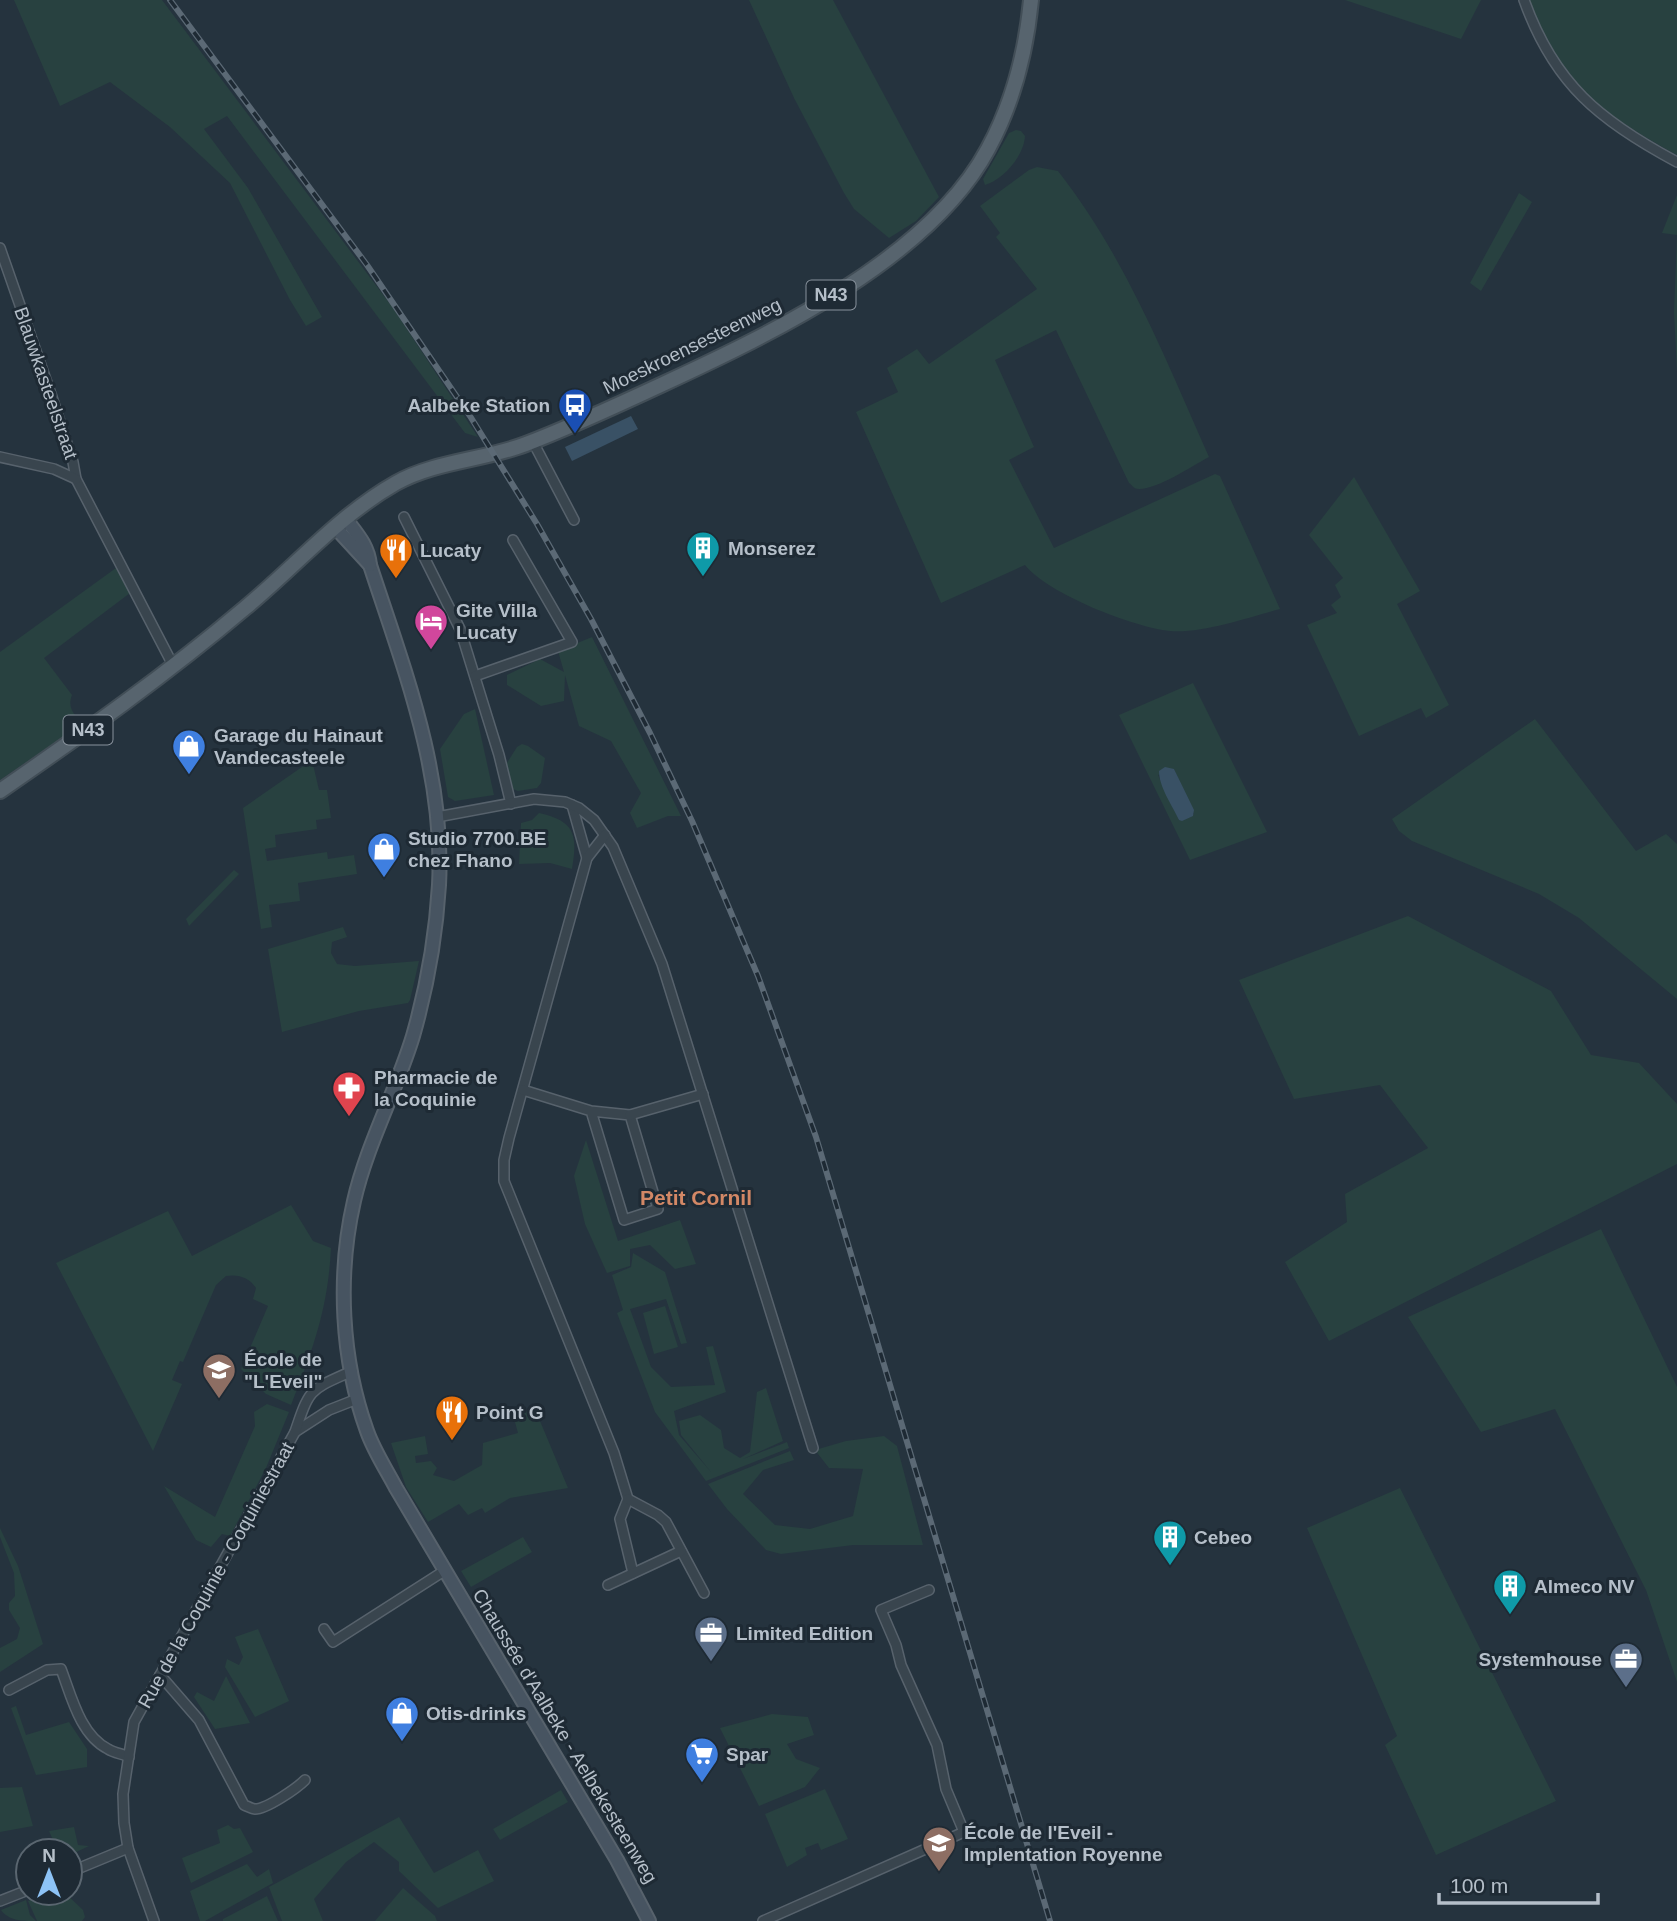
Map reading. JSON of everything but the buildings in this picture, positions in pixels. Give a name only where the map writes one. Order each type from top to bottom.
[{"type":"main road","name":"Moeskroensesteenweg","points":[[340,522],[386,489],[412,475],[494,455],[533,442],[728,354],[812,307],[887,259],[923,230],[954,198],[988,151],[1016,84],[1026,41],[1031,0]]},
{"type":"main road","name":"Chaussée d'Aalbeke - Aelbekesteenweg","points":[[340,522],[365,543],[429,754],[437,817],[439,883],[426,984],[412,1038],[361,1175],[346,1241],[345,1329],[358,1399],[375,1451],[617,1860],[649,1921]]},
{"type":"main road","name":"N43","points":[[0,791],[174,667],[281,579],[340,522]]},
{"type":"street","points":[[1524,0],[1550,59],[1590,105],[1625,131],[1677,162]]},
{"type":"street","name":"Blauwkasteelstraat","points":[[0,248],[69,449],[76,479],[174,667]]},
{"type":"street","points":[[533,442],[574,520]]},
{"type":"street","name":"Blauwkasteelstraat","points":[[0,457],[54,469],[76,479]]},
{"type":"street","points":[[404,517],[460,629],[511,804]]},
{"type":"street","points":[[475,676],[572,642],[513,540]]},
{"type":"street","points":[[437,817],[534,799],[550,799],[572,805],[594,820],[613,847],[662,964],[813,1448]]},
{"type":"street","points":[[572,805],[587,858]]},
{"type":"street","points":[[605,835],[587,858],[504,1160],[504,1181],[608,1439],[628,1499],[620,1519],[634,1573]]},
{"type":"street","points":[[523,1090],[591,1111],[630,1115],[703,1094]]},
{"type":"street","points":[[591,1111],[624,1220],[658,1209],[630,1115]]},
{"type":"street","name":"Rue de la Coquinie - Coquiniestraat","points":[[155,1921],[128,1848],[123,1794],[134,1722],[295,1432],[307,1398],[321,1385],[352,1371]]},
{"type":"street","name":"Rue de la Coquinie - Coquiniestraat","points":[[295,1432],[329,1410],[358,1399]]},
{"type":"street","points":[[628,1499],[666,1522],[704,1593]]},
{"type":"street","points":[[608,1585],[681,1551]]},
{"type":"street","points":[[324,1629],[332,1642],[444,1571]]},
{"type":"street","points":[[763,1921],[969,1833],[946,1788],[937,1745],[901,1665],[896,1645],[881,1610],[929,1590]]},
{"type":"street","points":[[9,1690],[47,1670],[61,1669],[81,1719],[93,1738],[107,1749],[130,1756]]},
{"type":"street","points":[[160,1675],[199,1720],[244,1805],[254,1809],[262,1807],[305,1780]]},
{"type":"street","points":[[84,1866],[128,1848]]},
{"type":"green space","points":[[14,0],[162,0],[393,308],[478,437],[465,433],[227,116],[204,129],[248,188],[322,317],[306,326],[230,183],[170,127],[110,82],[60,106]]},
{"type":"green space","points":[[749,0],[833,0],[939,197],[916,221],[889,238],[854,209],[794,98]]},
{"type":"green space","points":[[1345,0],[1481,0],[1461,39]]},
{"type":"green space","points":[[1529,0],[1677,0],[1677,155],[1613,116],[1584,92],[1550,49]]},
{"type":"green space","points":[[1016,130],[1025,136],[1017,159],[999,178],[985,185],[983,179],[1009,133]]},
{"type":"green space","points":[[1037,167],[1058,171],[1104,238],[1160,345],[1209,457],[1165,481],[1147,488],[1136,488],[1129,483],[1056,330],[995,360],[1034,447],[1009,460],[1054,548],[1215,474],[1220,476],[1280,609],[1196,630],[1170,631],[1114,616],[1071,598],[1036,576],[1025,565],[941,603],[856,412],[898,392],[887,368],[917,349],[929,364],[1037,289],[996,237],[1000,233],[980,206]]},
{"type":"green space","points":[[1519,193],[1532,202],[1481,291],[1470,283]]},
{"type":"green space","points":[[1677,195],[1677,235],[1662,233]]},
{"type":"green space","points":[[1677,235],[1677,372],[1674,312]]},
{"type":"green space","points":[[1354,477],[1420,591],[1397,604],[1449,705],[1426,718],[1421,708],[1359,736],[1307,625],[1337,613],[1331,605],[1341,597],[1335,585],[1343,578],[1309,535]]},
{"type":"green space","points":[[116,568],[130,593],[44,658],[72,695],[71,707],[82,724],[0,780],[0,652]]},
{"type":"green space","points":[[592,637],[681,816],[668,816],[637,828],[630,813],[641,793],[611,741],[579,726],[565,675],[564,701],[541,706],[507,685],[507,675],[540,659],[564,672],[558,651]]},
{"type":"green space","points":[[1193,683],[1267,832],[1190,860],[1119,715]],"holes":[[[1174,769],[1194,814],[1179,820],[1158,775]]]},
{"type":"green space","points":[[475,709],[494,795],[455,801],[448,797],[440,749],[464,714]]},
{"type":"green space","points":[[1535,719],[1636,851],[1666,834],[1677,844],[1677,999],[1579,918],[1539,894],[1412,841],[1399,831],[1392,819]]},
{"type":"green space","points":[[522,744],[545,758],[541,783],[537,788],[518,791],[513,789],[505,766],[517,747]]},
{"type":"green space","points":[[312,760],[319,790],[327,790],[331,818],[316,820],[317,829],[275,835],[276,847],[265,849],[267,861],[327,852],[328,859],[354,855],[357,874],[298,883],[300,901],[269,905],[272,927],[261,929],[243,808]]},
{"type":"green space","points":[[539,813],[560,820],[571,831],[574,838],[572,869],[550,863],[519,864],[521,823],[532,820]]},
{"type":"green space","points":[[234,870],[239,874],[189,926],[186,919]]},
{"type":"green space","points":[[1408,916],[1551,991],[1591,1055],[1639,1063],[1677,1104],[1677,1164],[1329,1341],[1285,1262],[1347,1222],[1345,1194],[1428,1148],[1380,1085],[1294,1099],[1239,980]]},
{"type":"green space","points":[[343,927],[347,937],[332,942],[331,953],[337,964],[355,966],[419,961],[410,1000],[408,1003],[359,1011],[282,1032],[268,949]]},
{"type":"green space","points":[[586,1140],[618,1241],[680,1220],[696,1264],[675,1269],[650,1245],[630,1249],[630,1266],[607,1273],[585,1224],[574,1176]]},
{"type":"green space","points":[[291,1205],[313,1241],[331,1248],[323,1310],[291,1405],[266,1394],[241,1369],[268,1306],[253,1299],[256,1288],[250,1281],[235,1275],[226,1276],[216,1285],[183,1362],[180,1361],[172,1380],[182,1384],[153,1451],[56,1263],[168,1211],[192,1256]]},
{"type":"green space","points":[[1601,1229],[1677,1387],[1677,1682],[1646,1590],[1555,1409],[1481,1432],[1408,1317]]},
{"type":"green space","points":[[633,1253],[665,1272],[687,1343],[681,1344],[666,1299],[630,1309],[651,1367],[671,1387],[715,1385],[706,1347],[713,1346],[726,1392],[674,1411],[679,1435],[711,1472],[681,1435],[679,1421],[700,1415],[721,1430],[724,1448],[740,1458],[750,1452],[757,1392],[766,1388],[783,1441],[743,1459],[787,1442],[789,1448],[706,1481],[655,1412],[617,1313],[623,1310],[612,1275],[631,1267]]},
{"type":"green space","points":[[665,1306],[678,1347],[654,1354],[643,1313]]},
{"type":"green space","points":[[267,1404],[289,1412],[266,1468],[230,1536],[222,1534],[211,1547],[196,1540],[164,1486],[215,1517],[255,1426],[254,1412]]},
{"type":"green space","points":[[535,1409],[568,1488],[510,1498],[485,1513],[482,1508],[468,1515],[459,1504],[428,1522],[406,1487],[391,1443],[425,1436],[428,1454],[415,1456],[416,1463],[431,1461],[437,1468],[433,1475],[454,1481],[482,1465],[483,1443],[518,1433],[513,1415]]},
{"type":"green space","points":[[884,1436],[897,1446],[923,1545],[853,1545],[781,1554],[766,1550],[727,1509],[708,1484],[790,1451],[794,1460],[763,1470],[743,1494],[775,1525],[810,1529],[853,1516],[863,1469],[829,1468],[815,1450],[846,1441]]},
{"type":"green space","points":[[1400,1488],[1556,1801],[1436,1855],[1385,1745],[1397,1736],[1307,1528]]},
{"type":"green space","points":[[0,1528],[18,1566],[43,1644],[0,1672],[0,1648],[17,1639],[20,1628],[9,1610],[9,1603],[15,1596],[14,1573],[0,1537]]},
{"type":"green space","points":[[523,1537],[532,1552],[471,1587],[461,1571]]},
{"type":"green space","points":[[258,1629],[289,1701],[255,1717],[225,1667],[227,1659],[239,1665],[243,1657],[235,1637]]},
{"type":"green space","points":[[226,1676],[250,1723],[215,1729],[194,1697],[197,1692],[214,1701]]},
{"type":"green space","points":[[16,1706],[26,1735],[69,1722],[87,1749],[87,1767],[36,1775],[11,1708]]},
{"type":"green space","points":[[772,1714],[808,1717],[814,1735],[787,1744],[796,1759],[820,1768],[805,1787],[759,1806],[720,1728]]},
{"type":"green space","points":[[22,1787],[33,1826],[0,1832],[0,1788]]},
{"type":"green space","points":[[825,1789],[848,1839],[821,1850],[818,1843],[805,1848],[807,1855],[787,1867],[765,1814]]},
{"type":"green space","points":[[561,1790],[568,1802],[500,1840],[493,1829]]},
{"type":"green space","points":[[399,1817],[434,1873],[478,1850],[494,1881],[438,1908],[399,1871],[399,1862],[374,1842],[346,1862],[314,1899],[323,1921],[282,1921],[269,1887]]},
{"type":"green space","points":[[228,1825],[234,1829],[240,1828],[253,1852],[191,1883],[182,1858],[220,1843],[217,1830]]},
{"type":"green space","points":[[74,1827],[76,1837],[52,1837],[49,1831]]},
{"type":"green space","points":[[247,1864],[257,1877],[269,1869],[273,1883],[205,1921],[200,1921],[190,1891]]},
{"type":"green space","points":[[403,1888],[435,1916],[437,1921],[375,1921]]},
{"type":"green space","points":[[267,1896],[278,1921],[223,1921],[223,1919]]},
{"type":"green space","points":[[14,1905],[14,1907],[28,1907],[30,1915],[36,1921],[12,1918],[1,1910]]},
{"type":"green space","points":[[31,1907],[80,1907],[85,1917],[82,1921],[37,1921]]},
{"type":"water","points":[[631,416],[638,429],[572,461],[565,447]]},
{"type":"water","points":[[1165,767],[1174,769],[1194,810],[1193,816],[1182,821],[1179,820],[1161,783],[1159,771]]},
{"type":"railway","points":[[170,0],[367,265],[470,416],[537,524],[591,619],[692,821],[758,976],[816,1137],[1050,1921]]},
{"type":"place","name":"Aalbeke Station","points":[[575,435]]},
{"type":"place","name":"Monserez","points":[[703,578]]},
{"type":"place","name":"Lucaty","points":[[396,580]]},
{"type":"place","name":"Gite Villa Lucaty","points":[[431,651]]},
{"type":"place","name":"Garage du Hainaut Vandecasteele","points":[[189,776]]},
{"type":"place","name":"Studio 7700.BE chez Fhano","points":[[384,879]]},
{"type":"place","name":"Pharmacie de la Coquinie","points":[[349,1118]]},
{"type":"place","name":"École de \"L'Eveil\"","points":[[219,1400]]},
{"type":"place","name":"Point G","points":[[452,1442]]},
{"type":"place","name":"Cebeo","points":[[1170,1567]]},
{"type":"place","name":"Almeco NV","points":[[1510,1616]]},
{"type":"place","name":"Limited Edition","points":[[711,1663]]},
{"type":"place","name":"Systemhouse","points":[[1626,1689]]},
{"type":"place","name":"Otis-drinks","points":[[402,1743]]},
{"type":"place","name":"Spar","points":[[702,1784]]},
{"type":"place","name":"École de l'Eveil - Implentation Royenne","points":[[939,1873]]},
{"type":"district","name":"Petit Cornil","points":[[696,1197]]}]
